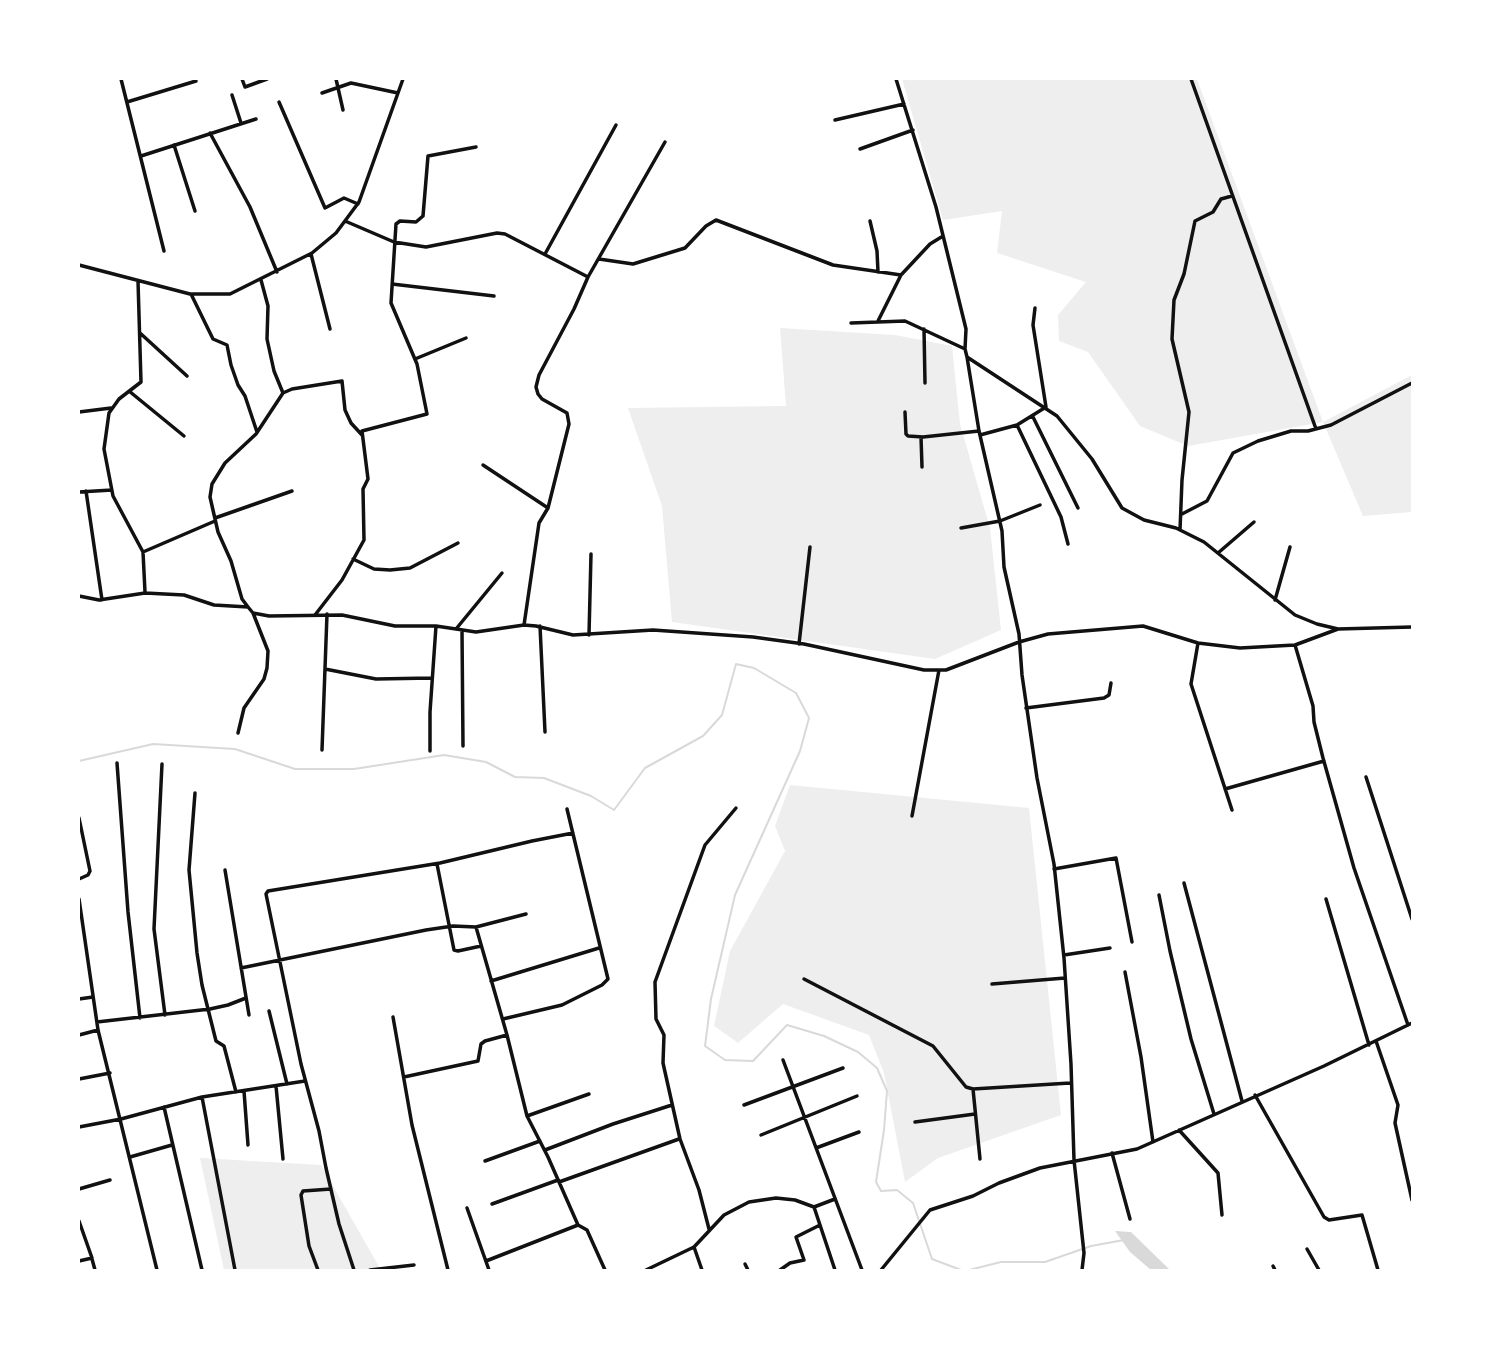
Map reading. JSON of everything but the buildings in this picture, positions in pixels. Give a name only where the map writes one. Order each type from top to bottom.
[{"type":"street","points":[[121,79],[164,251]]},
{"type":"street","points":[[242,79],[245,87],[267,79]]},
{"type":"street","points":[[336,79],[343,110]]},
{"type":"street","points":[[79,265],[191,294],[230,294],[311,254],[336,233],[358,204],[403,79]]},
{"type":"street","points":[[896,79],[943,236],[966,329],[965,349],[1000,521],[1004,567],[1054,869],[1064,956],[1074,1160],[1084,1254],[1082,1270]]},
{"type":"street","points":[[1191,79],[1316,429]]},
{"type":"street","points":[[127,102],[196,81]]},
{"type":"street","points":[[322,93],[351,83],[398,93]]},
{"type":"street","points":[[232,95],[241,123]]},
{"type":"street","points":[[279,102],[325,208],[344,198],[358,204]]},
{"type":"street","points":[[835,120],[904,104]]},
{"type":"street","points":[[141,156],[256,119]]},
{"type":"street","points":[[545,254],[616,125]]},
{"type":"street","points":[[860,149],[913,130]]},
{"type":"street","points":[[210,133],[250,207],[277,272]]},
{"type":"street","points":[[524,625],[540,523],[548,508],[568,417],[567,413],[542,399],[536,387],[587,277],[665,142]]},
{"type":"street","points":[[174,145],[195,211]]},
{"type":"street","points":[[315,615],[342,580],[364,540],[363,489],[368,479],[362,431],[428,414],[415,359],[391,303],[396,223],[416,222],[423,216],[428,156],[476,147]]},
{"type":"street","points":[[1180,530],[1189,412],[1172,339],[1174,300],[1184,274],[1195,221],[1213,212],[1221,199],[1232,196]]},
{"type":"street","points":[[599,259],[633,264],[685,248],[706,226],[716,220],[833,265],[901,275]]},
{"type":"street","points":[[870,221],[877,251],[878,272]]},
{"type":"street","points":[[345,222],[394,242],[426,247],[497,233],[505,234],[587,277]]},
{"type":"street","points":[[878,321],[901,275],[930,244],[943,236]]},
{"type":"street","points":[[311,254],[330,329]]},
{"type":"street","points":[[261,280],[268,306],[267,339],[274,371],[283,393]]},
{"type":"street","points":[[138,281],[141,382],[109,413],[104,449],[116,504],[143,552],[145,593]]},
{"type":"street","points":[[393,284],[494,296]]},
{"type":"street","points":[[191,294],[213,339],[227,345],[238,386],[245,396],[257,433]]},
{"type":"street","points":[[1035,308],[1033,325],[1046,407]]},
{"type":"street","points":[[851,323],[905,321],[965,349]]},
{"type":"street","points":[[923,329],[925,383]]},
{"type":"street","points":[[140,333],[187,376]]},
{"type":"street","points":[[415,359],[466,338]]},
{"type":"street","points":[[967,357],[1046,407],[1067,426],[1122,508],[1144,520],[1180,530],[1204,542],[1275,600],[1305,620],[1338,629],[1412,627]]},
{"type":"street","points":[[238,733],[244,708],[264,679],[268,651],[253,613],[242,599],[215,519],[210,497],[212,484],[225,463],[257,433],[283,393],[292,388],[341,381],[345,411],[362,435]]},
{"type":"street","points":[[1181,514],[1207,501],[1233,453],[1258,441],[1291,431],[1331,425],[1412,383]]},
{"type":"street","points":[[129,391],[184,436]]},
{"type":"street","points":[[905,412],[906,434],[921,437],[980,433],[1017,425],[1046,407]]},
{"type":"street","points":[[79,412],[113,408]]},
{"type":"street","points":[[1032,416],[1078,508]]},
{"type":"street","points":[[1017,425],[1060,517],[1068,544]]},
{"type":"street","points":[[921,437],[922,467]]},
{"type":"street","points":[[483,465],[548,508]]},
{"type":"street","points":[[79,492],[112,491]]},
{"type":"street","points":[[143,552],[215,519],[292,491]]},
{"type":"street","points":[[86,492],[102,600]]},
{"type":"street","points":[[961,528],[1000,521],[1040,505]]},
{"type":"street","points":[[1218,553],[1254,522]]},
{"type":"street","points":[[353,559],[374,569],[410,568],[458,543]]},
{"type":"street","points":[[799,643],[810,547]]},
{"type":"street","points":[[1275,600],[1290,547]]},
{"type":"street","points":[[589,635],[591,554]]},
{"type":"street","points":[[456,629],[502,573]]},
{"type":"street","points":[[79,596],[102,600],[145,593],[184,595],[214,605],[248,607]]},
{"type":"street","points":[[253,613],[269,616],[342,615],[395,626],[436,626],[476,632],[524,625],[540,626],[573,635],[653,630],[753,637],[799,643],[898,666],[939,670],[946,670],[1018,642],[1048,634],[1143,626],[1198,643],[1240,648],[1295,645],[1338,629]]},
{"type":"street","points":[[322,750],[327,614]]},
{"type":"street","points":[[430,751],[436,626]]},
{"type":"street","points":[[540,626],[544,732]]},
{"type":"street","points":[[462,630],[463,747]]},
{"type":"street","points":[[1198,643],[1191,684],[1232,810]]},
{"type":"street","points":[[881,1270],[930,1210],[973,1196],[1040,1168],[1137,1149],[1410,1024],[1354,868],[1295,645]]},
{"type":"street","points":[[325,669],[376,679],[432,678]]},
{"type":"street","points":[[912,816],[939,670]]},
{"type":"street","points":[[1026,708],[1104,698],[1109,695],[1111,682]]},
{"type":"street","points":[[1226,789],[1324,761]]},
{"type":"street","points":[[117,763],[128,912],[140,1018]]},
{"type":"street","points":[[162,764],[153,929],[164,1015]]},
{"type":"street","points":[[1366,777],[1412,919]]},
{"type":"street","points":[[195,793],[189,870],[190,901],[202,985],[216,1041],[224,1046],[236,1092]]},
{"type":"street","points":[[709,1229],[672,1105],[663,1063],[664,1035],[656,1018],[655,982],[705,845],[736,808]]},
{"type":"street","points":[[503,1019],[562,1005],[607,982],[567,809]]},
{"type":"street","points":[[79,818],[81,839],[90,872],[79,879]]},
{"type":"street","points":[[354,1270],[305,1081],[266,894],[268,891],[438,863],[573,833]]},
{"type":"street","points":[[1054,869],[1116,858],[1132,942]]},
{"type":"street","points":[[438,863],[454,950],[481,946]]},
{"type":"street","points":[[225,870],[249,1015]]},
{"type":"street","points":[[1184,883],[1242,1101]]},
{"type":"street","points":[[1159,895],[1191,1039],[1214,1114]]},
{"type":"street","points":[[79,899],[98,1030],[157,1270]]},
{"type":"street","points":[[1326,900],[1369,1045]]},
{"type":"street","points":[[242,968],[449,926],[476,927],[526,914]]},
{"type":"street","points":[[476,927],[527,1116],[578,1225],[587,1230],[605,1270]]},
{"type":"street","points":[[491,981],[600,948]]},
{"type":"street","points":[[1064,956],[1110,948]]},
{"type":"street","points":[[1125,972],[1153,1142]]},
{"type":"street","points":[[992,984],[1065,978]]},
{"type":"street","points":[[804,979],[933,1046],[966,1087],[973,1089],[1070,1083]]},
{"type":"street","points":[[79,999],[93,997]]},
{"type":"street","points":[[97,1023],[210,1009],[246,998]]},
{"type":"street","points":[[269,1011],[287,1084]]},
{"type":"street","points":[[393,1017],[424,1178],[448,1270]]},
{"type":"street","points":[[79,1035],[98,1030]]},
{"type":"street","points":[[404,1077],[478,1061],[481,1044],[507,1035]]},
{"type":"street","points":[[1376,1041],[1398,1105],[1395,1123],[1412,1200]]},
{"type":"street","points":[[783,1060],[862,1270]]},
{"type":"street","points":[[744,1105],[843,1068]]},
{"type":"street","points":[[79,1079],[110,1073]]},
{"type":"street","points":[[79,1127],[121,1119],[202,1097],[305,1081]]},
{"type":"street","points":[[276,1086],[283,1159]]},
{"type":"street","points":[[973,1089],[980,1159]]},
{"type":"street","points":[[244,1091],[248,1145]]},
{"type":"street","points":[[527,1116],[589,1094]]},
{"type":"street","points":[[1255,1095],[1324,1217],[1329,1220],[1362,1215],[1378,1270]]},
{"type":"street","points":[[761,1135],[857,1096]]},
{"type":"street","points":[[202,1097],[235,1270]]},
{"type":"street","points":[[545,1150],[672,1105]]},
{"type":"street","points":[[164,1107],[202,1270]]},
{"type":"street","points":[[915,1122],[975,1114]]},
{"type":"street","points":[[1179,1130],[1218,1173],[1222,1215]]},
{"type":"street","points":[[816,1148],[859,1132]]},
{"type":"street","points":[[492,1204],[680,1139]]},
{"type":"street","points":[[485,1161],[540,1141]]},
{"type":"street","points":[[130,1157],[173,1145]]},
{"type":"street","points":[[1112,1153],[1130,1219]]},
{"type":"street","points":[[79,1189],[110,1180]]},
{"type":"street","points":[[318,1270],[309,1246],[301,1195],[303,1191],[331,1189]]},
{"type":"street","points":[[646,1270],[694,1247],[724,1215],[749,1202],[776,1198],[795,1200],[814,1208],[835,1199]]},
{"type":"street","points":[[467,1208],[489,1270]]},
{"type":"street","points":[[814,1208],[835,1270]]},
{"type":"street","points":[[79,1221],[95,1270]]},
{"type":"street","points":[[486,1261],[578,1225]]},
{"type":"street","points":[[780,1270],[790,1263],[804,1260],[796,1237],[820,1225]]},
{"type":"street","points":[[694,1247],[702,1270]]},
{"type":"street","points":[[1307,1249],[1319,1270]]},
{"type":"street","points":[[79,1261],[92,1258]]},
{"type":"street","points":[[745,1264],[748,1270]]},
{"type":"street","points":[[370,1270],[414,1265]]},
{"type":"shaded area","points":[[902,79],[1197,79],[1323,422],[1188,446],[1140,426],[1088,352],[1059,341],[1058,315],[1086,282],[997,253],[1002,211],[943,220]]},
{"type":"shaded area","points":[[780,328],[895,335],[952,346],[960,424],[990,528],[1001,630],[935,659],[672,622],[662,506],[628,408],[786,406]]},
{"type":"shaded area","points":[[1412,375],[1412,512],[1363,516],[1323,422]]},
{"type":"shaded area","points":[[790,785],[1029,808],[1061,1115],[938,1158],[905,1182],[884,1073],[869,1035],[783,1004],[738,1043],[714,1026],[730,951],[785,851],[775,826]]},
{"type":"shaded area","points":[[200,1158],[321,1165],[381,1270],[224,1270]]},
{"type":"shaded area","points":[[1115,1231],[1131,1232],[1170,1270],[1151,1270],[1130,1252]]},
{"type":"waterway","points":[[79,761],[153,744],[235,749],[295,769],[354,769],[444,755],[486,762],[515,777],[544,778],[591,796],[614,810],[645,768],[703,736],[722,715],[736,664],[754,668],[796,693],[809,718],[800,751],[735,895],[711,999],[705,1046],[725,1060],[753,1061],[787,1025],[824,1036],[858,1052],[877,1068],[887,1091],[876,1182],[881,1191],[897,1190],[913,1203],[932,1259],[961,1270]]},
{"type":"waterway","points":[[969,1270],[1001,1262],[1045,1262],[1091,1246],[1124,1240]]}]
